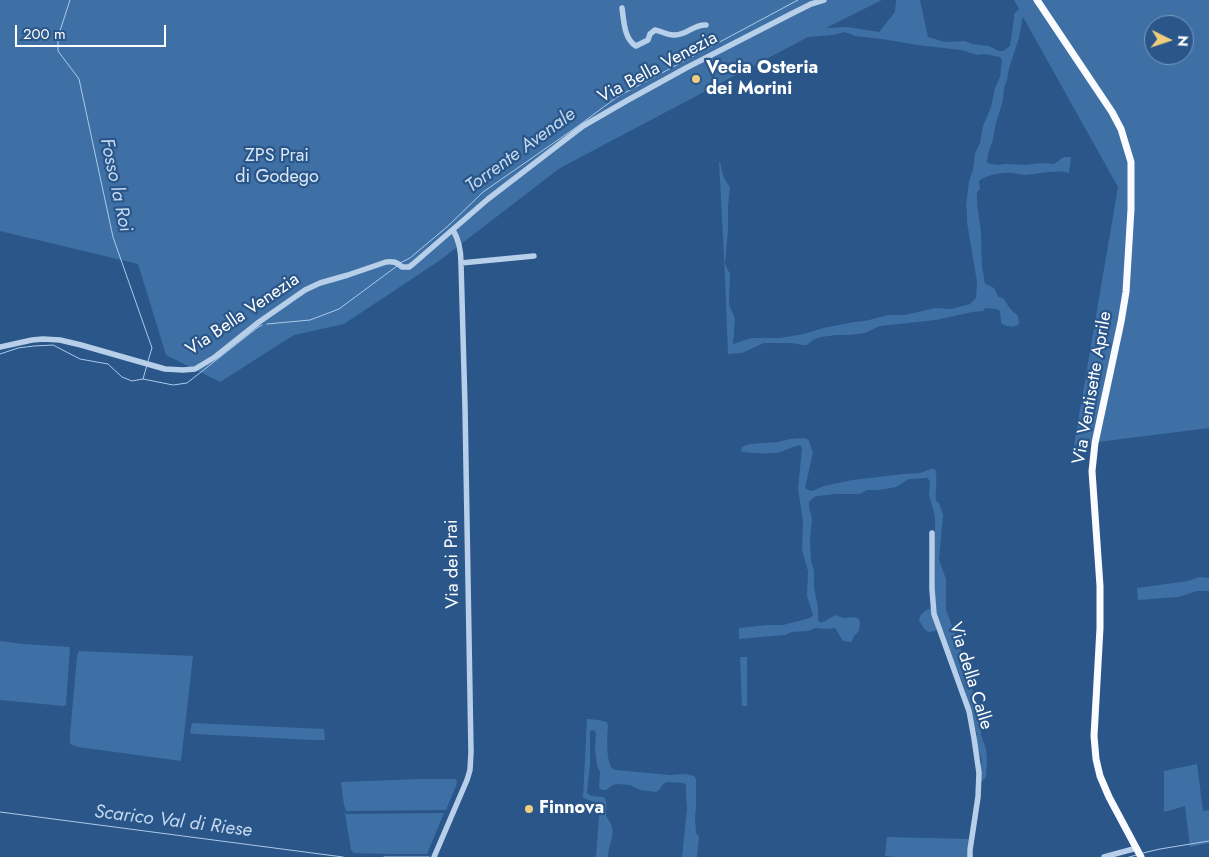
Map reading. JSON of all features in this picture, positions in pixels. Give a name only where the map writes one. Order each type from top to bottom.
[{"type":"main road","name":"Via Ventisette Aprile","points":[[1037,0],[1112,112],[1121,129],[1131,162],[1131,209],[1126,292],[1095,443],[1092,471],[1100,586],[1100,628],[1094,736],[1100,776],[1139,853]]},
{"type":"street","name":"Via Bella Venezia","points":[[0,347],[28,341],[60,340],[169,370],[195,369],[215,357],[259,322],[305,290],[320,283],[386,262],[391,261],[409,267],[488,199],[583,126],[671,76],[811,4],[824,0]]},
{"type":"street","points":[[622,8],[626,33],[632,44],[636,46],[648,40],[650,34],[655,30],[674,36],[701,24],[706,24]]},
{"type":"street","name":"Via dei Prai","points":[[434,857],[467,780],[470,770],[471,752],[466,417],[461,253],[458,238],[453,230]]},
{"type":"street","points":[[461,263],[534,256]]},
{"type":"street","name":"Via della Calle","points":[[932,533],[934,614],[969,711],[979,773],[978,797],[970,857]]},
{"type":"street","points":[[1104,857],[1139,853]]},
{"type":"green space","name":"ZPS Prai di Godego","points":[[0,0],[882,0],[826,28],[847,27],[879,32],[895,12],[896,0],[920,0],[928,37],[945,42],[965,41],[1003,51],[1010,46],[1014,14],[1019,9],[1014,0],[1209,0],[1209,428],[1074,445],[1118,187],[1023,17],[987,162],[998,165],[1054,164],[1064,157],[1071,157],[1069,173],[1053,172],[1025,175],[1002,173],[988,176],[979,181],[980,189],[977,192],[977,204],[985,284],[994,288],[998,297],[1004,299],[1018,316],[1019,324],[1014,326],[1007,326],[1001,323],[1000,311],[985,308],[984,311],[936,320],[880,326],[865,333],[821,337],[807,345],[764,343],[742,353],[728,354],[719,161],[726,182],[730,187],[725,264],[730,274],[729,304],[735,319],[733,344],[751,338],[780,338],[804,334],[823,328],[889,315],[905,315],[935,308],[951,309],[970,304],[976,298],[977,282],[966,206],[975,153],[980,143],[983,126],[1000,77],[1002,60],[1000,57],[985,54],[977,55],[961,50],[855,36],[845,32],[808,37],[560,168],[439,261],[344,324],[294,335],[220,382],[166,355],[138,264],[0,231]]},
{"type":"green space","points":[[806,438],[813,453],[805,488],[812,491],[824,486],[852,480],[920,473],[935,469],[936,501],[939,503],[943,515],[939,560],[946,579],[946,610],[961,650],[963,665],[979,707],[981,735],[986,749],[986,777],[980,783],[977,777],[982,760],[976,744],[977,735],[964,686],[953,664],[944,632],[939,628],[932,632],[926,631],[919,620],[924,612],[932,608],[935,577],[935,517],[929,494],[930,482],[928,478],[909,479],[896,487],[867,490],[860,494],[818,496],[809,502],[812,519],[811,560],[814,571],[818,620],[821,623],[836,615],[843,618],[855,617],[859,619],[859,630],[851,642],[843,641],[835,628],[816,628],[785,635],[739,639],[739,628],[783,625],[810,618],[813,615],[807,596],[808,571],[802,550],[803,521],[798,489],[802,448],[800,445],[781,452],[772,453],[741,451],[742,447],[750,444]]},
{"type":"green space","points":[[1200,577],[1209,578],[1209,591],[1197,591],[1179,597],[1138,600],[1137,588],[1188,581]]},
{"type":"green space","points":[[0,641],[70,647],[66,705],[0,700]]},
{"type":"green space","points":[[79,651],[193,656],[181,761],[78,747],[70,744],[77,656]]},
{"type":"green space","points":[[740,657],[747,657],[747,706],[742,706]]},
{"type":"green space","points":[[587,719],[607,722],[608,754],[612,768],[616,770],[694,776],[696,779],[696,833],[699,836],[697,857],[682,857],[687,809],[686,785],[683,783],[667,782],[656,792],[640,790],[630,785],[617,784],[602,790],[599,788],[600,772],[597,765],[596,733],[594,730],[590,731],[590,764],[587,793],[591,796],[604,797],[606,816],[613,832],[608,857],[596,857],[600,804],[583,798]]},
{"type":"green space","points":[[192,723],[324,729],[325,740],[195,734],[190,733]]},
{"type":"green space","points":[[1197,764],[1203,811],[1209,810],[1209,843],[1190,847],[1185,806],[1164,812],[1164,771]]},
{"type":"green space","points":[[455,779],[457,781],[446,810],[346,811],[341,782]]},
{"type":"green space","points":[[444,813],[427,854],[354,853],[351,850],[345,814]]},
{"type":"green space","points":[[887,837],[970,839],[969,857],[885,856]]},
{"type":"waterway","name":"Fosso la Roi","points":[[70,0],[58,37],[58,51],[79,79],[113,237],[152,348],[148,361]]},
{"type":"waterway","name":"Torrente Avenale","points":[[400,263],[410,258],[448,226],[483,192],[617,97],[798,0]]},
{"type":"waterway","name":"Torrente Avenale","points":[[267,324],[310,320],[339,309],[397,266]]},
{"type":"waterway","name":"Torrente Avenale","points":[[0,354],[18,348],[53,345],[80,359],[108,364],[122,377],[132,381],[143,379],[173,385],[187,383],[262,325]]},
{"type":"waterway","name":"Fosso la Roi","points":[[143,379],[147,365]]},
{"type":"waterway","name":"Scarico Val di Riese","points":[[0,812],[343,857]]},
{"type":"waterway","name":"Scarico Val di Riese","points":[[1143,853],[1209,841]]},
{"type":"waterway","name":"Scarico Val di Riese","points":[[1129,857],[1137,855]]},
{"type":"waterway","name":"Scarico Val di Riese","points":[[384,857],[429,857]]},
{"type":"place","name":"Vecia Osteria dei Morini","points":[[696,79]]},
{"type":"place","name":"Finnova","points":[[529,809]]}]
